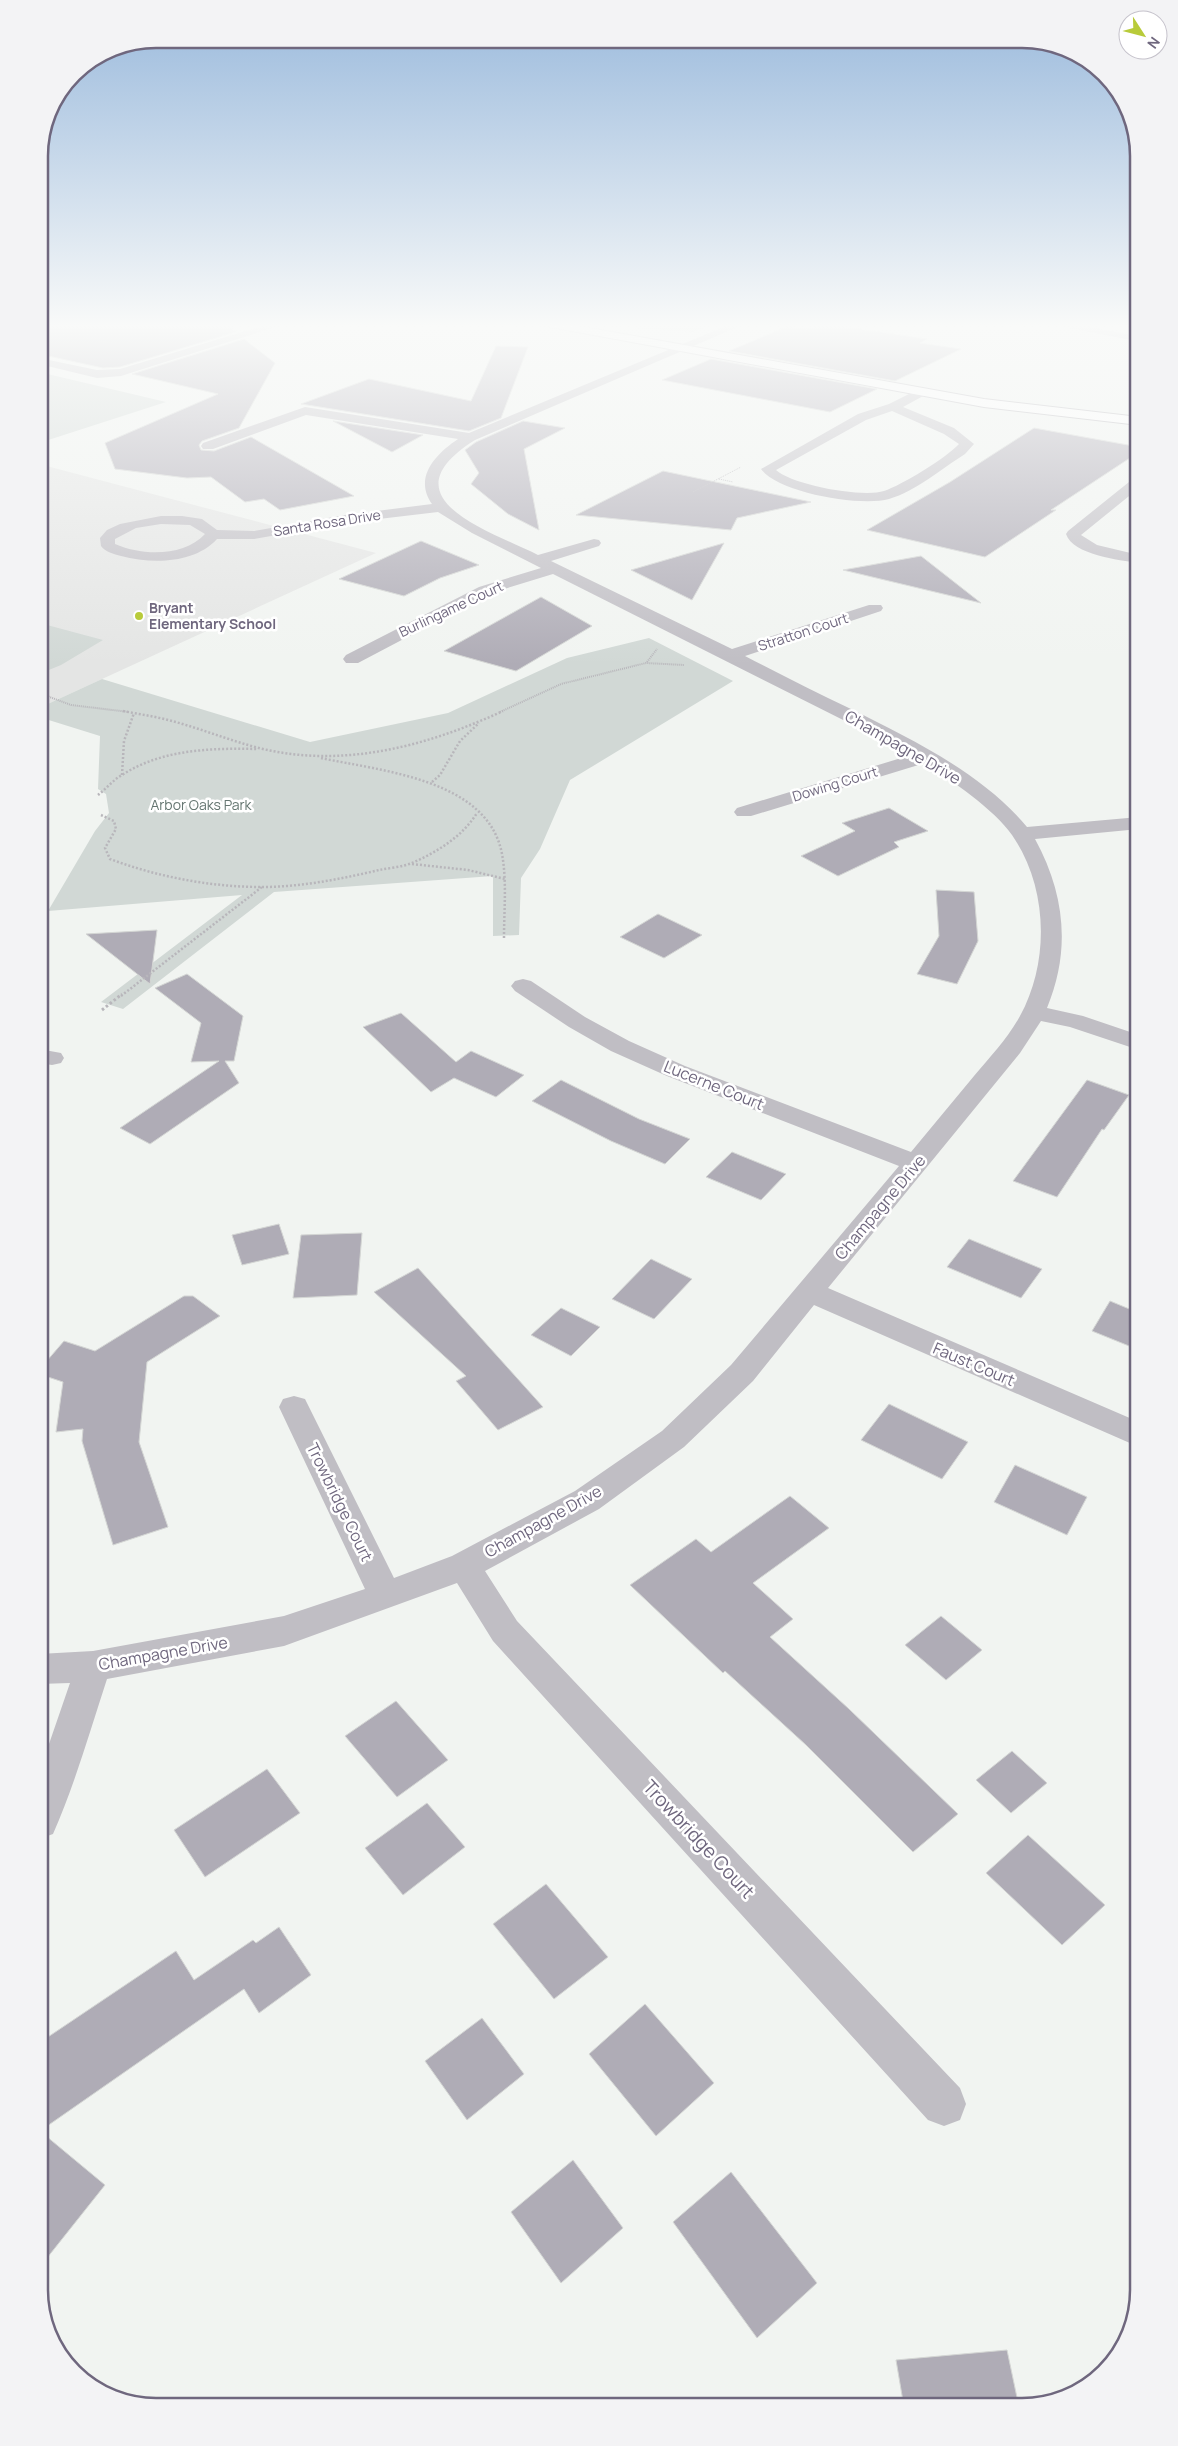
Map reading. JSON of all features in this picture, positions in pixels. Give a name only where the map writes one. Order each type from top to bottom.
[{"type":"street","points":[[208,446],[233,437]]},
{"type":"street","points":[[442,507],[433,495],[434,469],[442,456],[470,437]]},
{"type":"street","points":[[826,437],[768,469],[771,474],[782,480],[842,494],[886,496],[960,451],[967,444],[958,437]]},
{"type":"street","points":[[1130,488],[1073,534],[1075,540],[1092,549],[1130,557]]},
{"type":"street","name":"Santa Rosa Drive","points":[[213,534],[254,534],[344,518],[442,507]]},
{"type":"street","name":"Champagne Drive","points":[[48,1668],[93,1666],[284,1630],[386,1596],[464,1566],[587,1500],[673,1439],[742,1373],[1011,1048],[1034,1013],[1046,980],[1054,944],[1053,918],[1049,895],[1022,834],[970,785],[926,757],[731,655],[477,530],[442,507]]},
{"type":"street","points":[[160,520],[198,522],[209,528],[213,534],[209,542],[196,549],[155,556],[117,552],[108,546],[107,538],[113,532],[126,526],[160,520]]},
{"type":"street","points":[[545,565],[594,543]]},
{"type":"street","name":"Burlingame Court","points":[[352,659],[484,590],[545,565]]},
{"type":"street","name":"Stratton Court","points":[[731,655],[874,608]]},
{"type":"street","name":"Dowing Court","points":[[744,812],[926,757]]},
{"type":"street","points":[[1022,834],[1130,824]]},
{"type":"street","name":"Lucerne Court","points":[[523,986],[577,1022],[620,1046],[676,1071],[916,1163]]},
{"type":"street","points":[[1034,1013],[1075,1022],[1130,1040]]},
{"type":"street","name":"Faust Court","points":[[810,1292],[1130,1431]]},
{"type":"street","name":"Trowbridge Court","points":[[294,1407],[386,1596]]},
{"type":"street","name":"Trowbridge Court","points":[[464,1566],[505,1631],[944,2104]]},
{"type":"street","points":[[48,1798],[93,1666]]},
{"type":"path","points":[[718,479],[733,482]]},
{"type":"path","points":[[646,663],[658,648]]},
{"type":"path","points":[[315,756],[364,755],[410,746],[481,721],[561,684],[646,663],[687,665]]},
{"type":"path","points":[[48,696],[71,704],[167,720],[263,749]]},
{"type":"path","points":[[122,775],[124,741],[134,713]]},
{"type":"path","points":[[432,782],[440,775],[460,741],[481,721]]},
{"type":"path","points":[[98,795],[122,775],[150,762],[180,753],[220,748],[263,749],[315,756],[432,782],[452,792],[490,824],[502,852],[505,879],[504,938]]},
{"type":"path","points":[[101,814],[114,821],[116,829],[105,848],[110,859],[147,873],[183,880],[262,887],[335,880],[411,864],[452,841],[469,826],[477,813]]},
{"type":"path","points":[[411,864],[468,870],[505,879]]},
{"type":"path","points":[[102,1010],[262,887]]},
{"type":"shaded area","name":"Bryant Elementary School","points":[[48,466],[376,553],[48,704]]},
{"type":"green space","points":[[48,625],[103,640],[61,665],[48,670]]},
{"type":"green space","name":"Arbor Oaks Park","points":[[649,638],[733,681],[570,780],[540,849],[521,878],[519,935],[493,936],[493,876],[274,892],[123,1009],[101,1002],[242,895],[48,911],[95,831],[109,813],[106,794],[98,789],[100,736],[48,720],[48,704],[102,679],[310,742],[448,713],[567,658]]},
{"type":"building","points":[[118,437],[213,437],[202,441],[199,445],[201,450],[214,451],[251,437],[354,496],[280,510],[264,499],[245,502],[211,477],[187,478],[115,469],[105,443]]},
{"type":"building","points":[[364,437],[419,437],[392,452]]},
{"type":"building","points":[[487,437],[547,437],[524,449],[539,530],[508,514],[471,484],[479,473],[465,450]]},
{"type":"building","points":[[1020,437],[1085,437],[1130,445],[1130,458],[1051,510],[1056,510],[985,557],[867,530],[950,482]]},
{"type":"building","points":[[663,471],[811,502],[737,518],[731,530],[576,515]]},
{"type":"building","points":[[421,541],[479,565],[440,578],[404,596],[339,579]]},
{"type":"building","points":[[724,543],[692,600],[631,570]]},
{"type":"building","points":[[921,556],[981,603],[843,570]]},
{"type":"building","points":[[541,597],[592,626],[516,671],[444,651]]},
{"type":"building","points":[[889,808],[928,831],[894,842],[899,847],[838,876],[801,856],[855,831],[842,823]]},
{"type":"building","points":[[936,890],[974,892],[978,941],[957,984],[917,974],[939,936]]},
{"type":"building","points":[[658,914],[702,935],[664,958],[620,937]]},
{"type":"building","points":[[157,930],[150,984],[86,934]]},
{"type":"building","points":[[187,974],[243,1016],[234,1061],[225,1061],[239,1083],[150,1144],[120,1128],[219,1061],[191,1062],[201,1023],[155,988]]},
{"type":"building","points":[[401,1013],[456,1062],[471,1051],[524,1075],[496,1097],[454,1078],[431,1092],[363,1027]]},
{"type":"building","points":[[561,1080],[639,1119],[690,1139],[665,1164],[611,1141],[532,1101]]},
{"type":"building","points":[[1087,1080],[1129,1095],[1104,1130],[1102,1129],[1057,1197],[1013,1181]]},
{"type":"building","points":[[732,1152],[786,1174],[761,1200],[706,1177]]},
{"type":"building","points":[[279,1224],[289,1254],[242,1265],[232,1235]]},
{"type":"building","points":[[362,1233],[357,1295],[293,1298],[301,1235]]},
{"type":"building","points":[[969,1239],[1042,1269],[1021,1298],[947,1267]]},
{"type":"building","points":[[651,1259],[692,1279],[654,1319],[612,1299]]},
{"type":"building","points":[[418,1268],[543,1407],[498,1430],[456,1381],[466,1376],[374,1292]]},
{"type":"building","points":[[184,1296],[193,1296],[220,1316],[147,1362],[139,1442],[168,1527],[113,1545],[82,1441],[83,1429],[56,1432],[63,1382],[48,1377],[48,1360],[64,1341],[95,1351]]},
{"type":"building","points":[[1110,1301],[1130,1309],[1130,1346],[1092,1331]]},
{"type":"building","points":[[561,1308],[600,1327],[571,1356],[531,1335]]},
{"type":"building","points":[[889,1404],[968,1442],[942,1479],[861,1440]]},
{"type":"building","points":[[1015,1465],[1087,1497],[1067,1535],[994,1502]]},
{"type":"building","points":[[790,1496],[829,1528],[753,1583],[793,1619],[770,1637],[849,1709],[958,1814],[913,1852],[806,1745],[725,1671],[723,1673],[630,1585],[696,1539],[711,1552]]},
{"type":"building","points":[[941,1616],[982,1650],[946,1680],[905,1645]]},
{"type":"building","points":[[396,1701],[448,1760],[397,1797],[345,1736]]},
{"type":"building","points":[[1012,1751],[1047,1783],[1011,1813],[976,1780]]},
{"type":"building","points":[[267,1769],[300,1813],[205,1877],[174,1830]]},
{"type":"building","points":[[427,1803],[465,1847],[403,1895],[365,1848]]},
{"type":"building","points":[[1028,1835],[1105,1905],[1062,1945],[986,1873]]},
{"type":"building","points":[[546,1884],[608,1957],[554,1999],[493,1924]]},
{"type":"building","points":[[279,1927],[311,1975],[259,2013],[244,1989],[48,2125],[48,2037],[176,1951],[194,1980],[253,1940],[256,1943]]},
{"type":"building","points":[[645,2004],[714,2083],[656,2136],[589,2054]]},
{"type":"building","points":[[482,2018],[524,2074],[467,2120],[425,2061]]},
{"type":"building","points":[[48,2138],[105,2185],[48,2257]]},
{"type":"building","points":[[573,2160],[623,2228],[561,2283],[511,2212]]},
{"type":"building","points":[[731,2172],[817,2283],[757,2338],[673,2222]]},
{"type":"building","points":[[1007,2350],[1017,2398],[902,2398],[896,2360]]},
{"type":"place","name":"Bryant Elementary School","points":[[139,616]]}]
